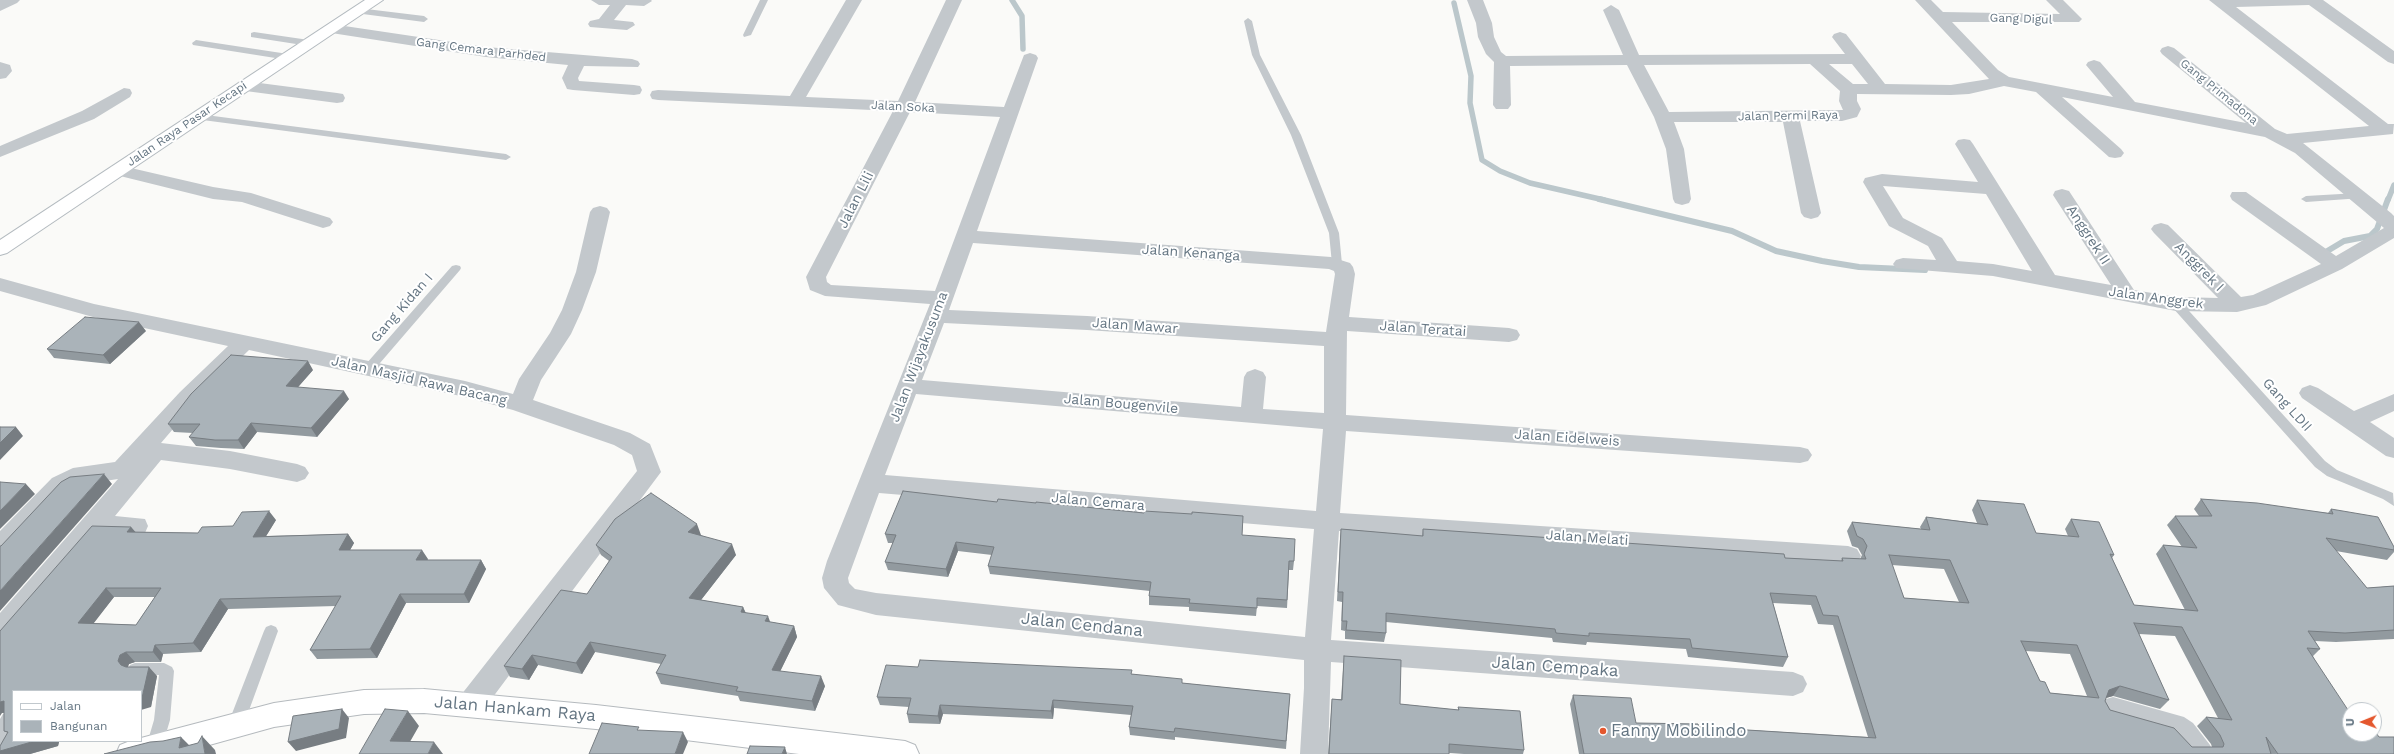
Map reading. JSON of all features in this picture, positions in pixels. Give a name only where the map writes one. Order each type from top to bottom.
[{"type":"street","points":[[0,6],[12,0]]},
{"type":"street","name":"Jalan Raya Pasar Kecapi","points":[[0,249],[374,0]]},
{"type":"street","points":[[599,0],[644,1]]},
{"type":"street","points":[[622,0],[600,24],[627,25]]},
{"type":"street","points":[[795,102],[854,0]]},
{"type":"street","name":"Jalan Lili","points":[[939,307],[825,290],[817,285],[816,277],[904,107],[954,0]]},
{"type":"street","points":[[1475,0],[1488,42],[1494,54],[1502,61],[1634,62],[1858,59]]},
{"type":"street","points":[[1923,0],[1992,74],[2004,81],[2278,136],[2389,129]]},
{"type":"street","name":"Gang Digul","points":[[1939,17],[2074,19],[2054,0]]},
{"type":"street","points":[[2219,1],[2313,0],[2394,59]]},
{"type":"street","points":[[2219,1],[2389,129]]},
{"type":"street","points":[[1611,10],[1634,62],[1663,117],[1675,149],[1682,199]]},
{"type":"street","name":"Gang Cemara Parhded","points":[[331,29],[463,49],[578,61],[632,64]]},
{"type":"street","points":[[1840,37],[1880,89]]},
{"type":"street","name":"Gang Primadona","points":[[2168,51],[2278,136]]},
{"type":"street","name":"Jalan Wijayakusuma","points":[[847,598],[837,588],[835,578],[939,307],[964,236],[993,165],[1010,112],[1030,58]]},
{"type":"street","points":[[1815,60],[1849,90]]},
{"type":"street","points":[[578,61],[570,78],[573,85],[634,90]]},
{"type":"street","points":[[1502,61],[1502,105]]},
{"type":"street","points":[[2094,65],[2130,106]]},
{"type":"street","points":[[0,66],[4,68],[4,71],[0,74]]},
{"type":"street","name":"Jalan Permi Raya","points":[[1663,117],[1842,116],[1851,113],[1852,109],[1848,101],[1849,90],[1957,90],[2004,81]]},
{"type":"street","points":[[244,86],[337,98]]},
{"type":"street","points":[[2041,88],[2115,153]]},
{"type":"street","points":[[0,152],[88,115],[124,93]]},
{"type":"street","name":"Jalan Soka","points":[[658,95],[1010,112]]},
{"type":"street","points":[[1790,116],[1811,213]]},
{"type":"street","points":[[2278,136],[2301,149],[2363,201],[2392,222]]},
{"type":"street","points":[[1964,144],[2048,280]]},
{"type":"street","points":[[118,170],[213,193],[244,197],[323,222]]},
{"type":"street","points":[[1950,266],[1935,242],[1905,228],[1896,222],[1875,190],[1872,182],[1882,180],[1992,189]]},
{"type":"street","name":"Anggrek II","points":[[2062,196],[2127,295]]},
{"type":"street","points":[[2239,196],[2335,265]]},
{"type":"street","points":[[520,404],[530,379],[560,334],[572,310],[586,272],[600,212]]},
{"type":"street","name":"Jalan Anggrek","points":[[1902,264],[1993,270],[2176,304],[2236,305],[2259,300],[2335,265],[2392,222]]},
{"type":"street","name":"Anggrek I","points":[[2161,229],[2236,305]]},
{"type":"street","name":"Jalan Kenanga","points":[[964,236],[1337,264]]},
{"type":"street","points":[[1314,742],[1318,688],[1317,650],[1335,422],[1336,332],[1345,274],[1343,267],[1337,264]]},
{"type":"street","name":"Jalan Masjid Rawa Bacang","points":[[0,284],[93,310],[244,343],[370,367],[396,376],[465,389],[520,404],[622,439],[642,450],[649,472],[471,704]]},
{"type":"street","name":"Jalan Mawar","points":[[939,307],[1087,323],[1336,332]]},
{"type":"street","name":"Jalan Teratai","points":[[1336,332],[1509,335]]},
{"type":"street","points":[[0,631],[93,524],[150,450],[188,397],[244,343]]},
{"type":"street","points":[[1252,416],[1255,377]]},
{"type":"street","name":"Jalan Bougenvile","points":[[908,386],[1335,422]]},
{"type":"street","points":[[2310,393],[2394,450]]},
{"type":"street","points":[[2352,421],[2394,402]]},
{"type":"street","name":"Jalan Eidelweis","points":[[1335,422],[1800,455]]},
{"type":"street","points":[[0,547],[60,484],[73,477],[110,473],[123,468],[150,450],[230,460],[298,473]]},
{"type":"street","name":"Jalan Cemara","points":[[871,483],[1326,521]]},
{"type":"street","name":"Jalan Melati","points":[[1326,521],[1848,556]]},
{"type":"street","points":[[93,524],[136,526]]},
{"type":"street","name":"Jalan Cendana","points":[[847,598],[876,604],[1317,650]]},
{"type":"street","name":"Jalan Cempaka","points":[[1317,650],[1794,684]]},
{"type":"street","name":"Jalan Hankam Raya","points":[[142,750],[236,724],[304,710],[364,702],[424,701],[471,704],[905,754]]},
{"type":"street","points":[[2113,709],[2174,726],[2183,732],[2200,754]]},
{"type":"street","points":[[0,744],[12,725]]},
{"type":"lane","points":[[747,34],[764,0]]},
{"type":"lane","points":[[358,11],[424,19]]},
{"type":"lane","points":[[1248,21],[1256,55],[1296,135],[1334,233],[1337,264]]},
{"type":"lane","points":[[254,35],[309,43]]},
{"type":"lane","points":[[196,43],[288,57]]},
{"type":"lane","points":[[198,117],[506,157]]},
{"type":"lane","points":[[2306,199],[2363,201]]},
{"type":"lane","name":"Gang Kidan I","points":[[370,367],[456,268]]},
{"type":"lane","name":"Gang LDII","points":[[2176,304],[2320,464],[2332,473],[2388,496],[2394,501]]},
{"type":"lane","points":[[236,724],[271,631]]},
{"type":"lane","points":[[135,669],[164,669],[167,671],[163,715],[142,750]]},
{"type":"building","points":[[85,317],[139,322],[103,355],[47,349]]},
{"type":"building","points":[[231,355],[308,361],[286,386],[344,391],[311,428],[251,423],[238,440],[215,440],[189,437],[200,424],[168,424],[191,394]]},
{"type":"building","points":[[0,427],[16,427],[0,443]]},
{"type":"building","points":[[104,474],[0,591],[0,546],[61,482],[70,477]]},
{"type":"building","points":[[0,482],[26,484],[0,511]]},
{"type":"building","points":[[903,491],[997,502],[998,499],[1144,513],[1144,511],[1192,514],[1192,512],[1243,516],[1242,535],[1295,539],[1294,561],[1289,561],[1287,600],[1257,598],[1257,608],[1189,603],[1190,599],[1149,596],[1151,582],[988,566],[994,547],[956,542],[946,569],[885,562],[896,535],[885,534]]},
{"type":"building","points":[[651,493],[697,524],[688,532],[732,544],[689,598],[743,607],[741,612],[768,616],[765,621],[794,626],[772,670],[821,676],[812,701],[736,691],[738,687],[656,673],[666,655],[590,642],[576,663],[532,655],[522,669],[504,666],[561,590],[587,594],[612,557],[596,545],[615,519]]},
{"type":"building","points":[[2201,499],[2257,503],[2333,514],[2331,509],[2378,517],[2394,547],[2394,550],[2326,538],[2367,588],[2394,586],[2394,630],[2345,633],[2308,631],[2320,649],[2307,648],[2343,702],[2342,742],[2382,742],[2382,737],[2394,737],[2394,754],[2278,754],[2266,737],[2271,754],[1584,754],[1573,695],[1631,698],[1636,723],[1698,724],[1699,727],[1876,738],[1838,616],[1823,615],[1816,596],[1770,593],[1788,657],[1692,648],[1690,639],[1589,633],[1589,636],[1556,633],[1555,629],[1386,613],[1386,633],[1346,630],[1347,621],[1342,621],[1343,592],[1338,592],[1341,529],[1423,536],[1423,529],[1784,554],[1785,558],[1843,561],[1842,558],[1866,559],[1864,554],[1867,546],[1863,539],[1857,536],[1852,522],[1930,530],[1926,517],[1988,525],[1977,500],[2024,504],[2036,533],[2079,537],[2071,519],[2099,522],[2114,555],[2110,554],[2134,605],[2198,611],[2163,545],[2197,548],[2175,516],[2212,516]],"holes":[[[1889,555],[1950,560],[1969,603],[1904,598]],[[2134,623],[2182,627],[2232,720],[2206,717],[2220,735],[2224,744],[2223,747],[2192,747],[2174,728],[2110,710],[2105,701],[2109,690],[2120,686],[2169,700]],[[2021,641],[2077,645],[2099,698],[2050,693],[2045,682],[2040,681]]]},
{"type":"building","points":[[269,511],[253,537],[348,534],[339,550],[422,550],[416,560],[481,560],[464,594],[400,594],[370,649],[310,650],[341,596],[220,599],[193,643],[155,645],[153,652],[126,652],[120,655],[118,661],[121,665],[126,667],[149,667],[142,698],[142,690],[12,690],[12,742],[32,742],[0,751],[0,746],[8,732],[4,731],[4,701],[0,702],[0,631],[92,526],[131,527],[127,532],[198,533],[202,527],[233,526],[242,512]],"holes":[[[106,588],[161,588],[136,625],[78,623]]]},
{"type":"building","points":[[1344,656],[1401,660],[1400,704],[1459,710],[1458,707],[1520,711],[1524,750],[1449,744],[1449,754],[1329,754],[1332,699],[1342,700]]},
{"type":"building","points":[[920,660],[1132,670],[1131,674],[1182,679],[1182,683],[1290,694],[1286,741],[1175,728],[1174,732],[1129,727],[1133,706],[1053,700],[1051,711],[940,705],[938,716],[907,714],[911,698],[877,697],[886,665],[918,667]]},
{"type":"building","points":[[342,709],[339,729],[288,742],[293,716]]},
{"type":"building","points":[[385,709],[408,711],[390,741],[434,742],[428,754],[359,754]]},
{"type":"building","points":[[602,723],[639,727],[637,730],[683,732],[675,754],[589,754]]},
{"type":"building","points":[[202,736],[205,754],[104,754],[150,742],[181,737],[179,748],[198,743]]},
{"type":"building","points":[[750,746],[785,747],[782,754],[747,754]]},
{"type":"waterway","points":[[1012,0],[1022,16],[1023,49]]},
{"type":"waterway","points":[[1454,3],[1471,76],[1470,103],[1482,160],[1500,171],[1530,183],[1604,200]]},
{"type":"waterway","points":[[2388,200],[2394,185]]},
{"type":"waterway","points":[[1599,199],[1732,231],[1776,251],[1859,267],[1925,270]]},
{"type":"waterway","points":[[2324,253],[2344,241],[2370,236],[2377,229],[2388,199]]},
{"type":"place","name":"Fanny Mobilindo","points":[[1603,731]]}]
